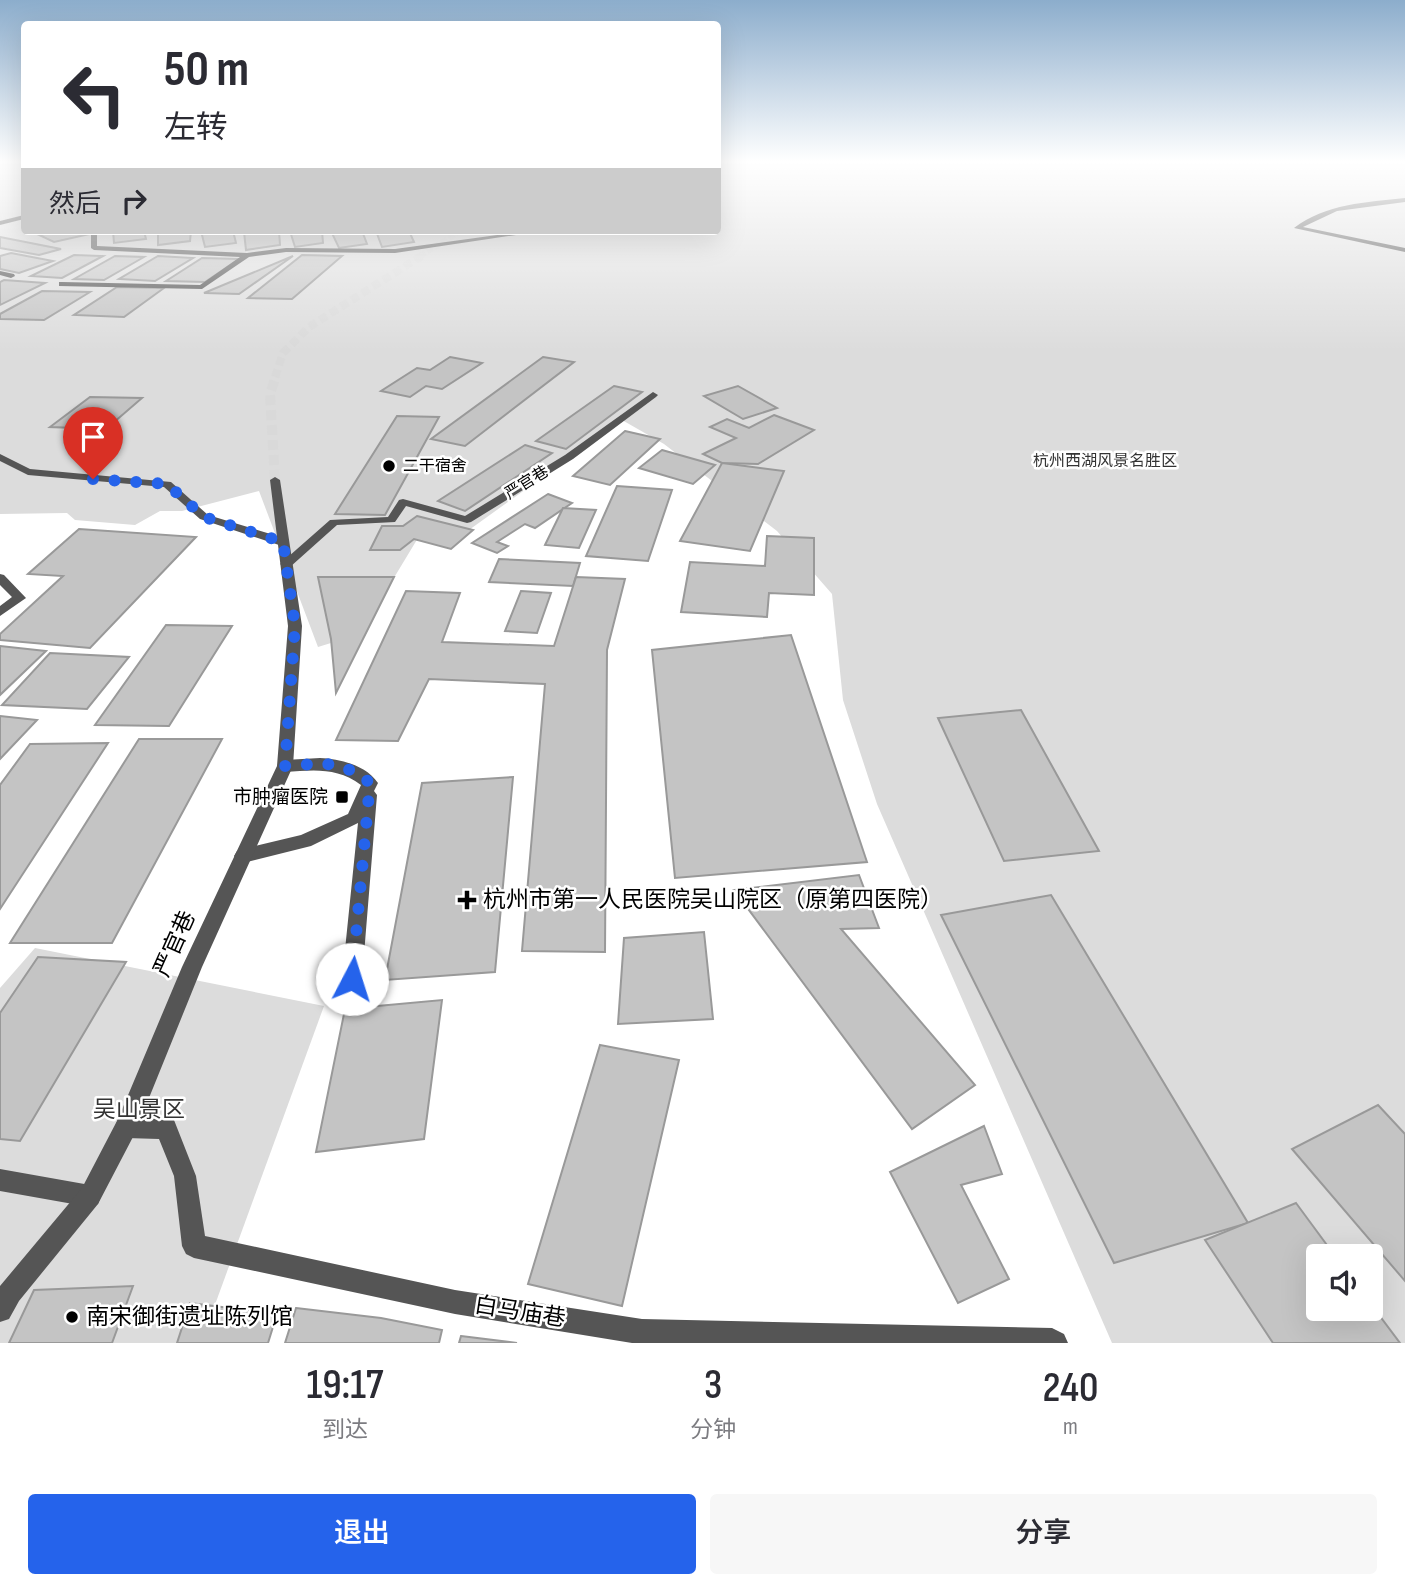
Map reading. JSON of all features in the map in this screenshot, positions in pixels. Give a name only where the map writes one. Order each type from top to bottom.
[{"type":"street","points":[[1300,226],[1297,228],[1405,250]]},
{"type":"street","points":[[94,235],[94,248],[247,255],[286,250],[395,251],[511,235]]},
{"type":"street","points":[[62,284],[202,286],[247,255]]},
{"type":"street","points":[[0,273],[11,276]]},
{"type":"street","name":"严官巷","points":[[286,564],[334,522],[391,520],[403,502],[467,520],[569,457],[653,395]]},
{"type":"street","points":[[0,457],[28,472],[167,484],[204,517],[283,542]]},
{"type":"street","name":"严官巷","points":[[0,1310],[10,1292],[90,1196],[127,1127],[192,967],[285,766],[295,626],[275,480]]},
{"type":"street","points":[[0,578],[20,598],[0,612]]},
{"type":"street","points":[[285,766],[334,764],[353,769],[370,783]]},
{"type":"street","points":[[243,856],[305,841],[354,818],[370,783]]},
{"type":"street","points":[[352,979],[370,783]]},
{"type":"street","name":"白马庙巷","points":[[127,1127],[166,1128],[185,1176],[194,1246],[455,1302],[642,1332],[1055,1343]]},
{"type":"street","points":[[0,1180],[90,1196]]},
{"type":"green space","name":"杭州西湖风景名胜区","points":[[0,226],[21,226],[21,235],[721,235],[721,226],[1405,226],[1405,1343],[1112,1343],[877,804],[843,700],[832,594],[777,531],[664,444],[622,420],[462,535],[421,533],[360,634],[318,647],[259,491],[182,511],[160,511],[135,525],[75,520],[67,513],[0,514]]},
{"type":"green space","name":"吴山景区","points":[[35,948],[324,1006],[201,1343],[0,1343],[0,988]]},
{"type":"building","points":[[39,235],[86,235],[54,242]]},
{"type":"building","points":[[113,235],[145,235],[146,239],[114,243]]},
{"type":"building","points":[[158,235],[191,235],[190,241],[158,245]]},
{"type":"building","points":[[202,235],[234,235],[236,243],[205,247]]},
{"type":"building","points":[[244,235],[279,235],[280,245],[246,250]]},
{"type":"building","points":[[291,235],[322,235],[323,243],[295,247]]},
{"type":"building","points":[[333,235],[364,235],[367,244],[339,248]]},
{"type":"building","points":[[378,235],[411,235],[414,242],[382,247]]},
{"type":"building","points":[[0,237],[61,249],[39,255],[0,248]]},
{"type":"building","points":[[11,253],[53,261],[19,273],[0,269],[0,256]]},
{"type":"building","points":[[74,255],[103,256],[62,278],[31,276]]},
{"type":"building","points":[[302,255],[342,256],[292,299],[248,298]]},
{"type":"building","points":[[115,256],[144,257],[104,280],[74,279]]},
{"type":"building","points":[[158,256],[193,258],[155,281],[119,279]]},
{"type":"building","points":[[293,256],[239,294],[204,293]]},
{"type":"building","points":[[202,258],[239,259],[205,282],[166,281]]},
{"type":"building","points":[[0,282],[45,283],[0,305]]},
{"type":"building","points":[[117,287],[164,288],[124,317],[74,315]]},
{"type":"building","points":[[42,291],[90,292],[44,320],[0,319],[0,314]]},
{"type":"building","points":[[450,357],[482,363],[442,389],[426,386],[410,397],[381,391],[417,368],[430,370]]},
{"type":"building","points":[[543,357],[574,362],[465,446],[431,439]]},
{"type":"building","points":[[614,386],[642,392],[566,449],[536,441]]},
{"type":"building","points":[[738,386],[777,408],[743,419],[704,396]]},
{"type":"building","points":[[90,397],[142,398],[106,429],[50,427]]},
{"type":"building","points":[[774,415],[814,430],[758,464],[722,463],[703,454],[736,438],[710,427],[727,419],[749,428]]},
{"type":"building","name":"二干宿舍","points":[[397,416],[439,417],[385,515],[335,514]]},
{"type":"building","points":[[625,431],[660,439],[610,485],[573,476]]},
{"type":"building","points":[[525,445],[552,453],[465,511],[438,501]]},
{"type":"building","points":[[662,450],[715,465],[693,484],[639,468]]},
{"type":"building","points":[[722,463],[784,471],[750,551],[680,541]]},
{"type":"building","points":[[617,486],[672,490],[648,561],[586,556]]},
{"type":"building","points":[[548,494],[572,503],[535,528],[525,524],[497,542],[508,546],[497,553],[472,543]]},
{"type":"building","points":[[563,508],[596,510],[579,548],[545,545]]},
{"type":"building","points":[[417,516],[473,530],[451,549],[414,539],[400,550],[370,550],[382,526],[403,526]]},
{"type":"building","points":[[79,529],[196,537],[90,648],[0,640],[0,634],[63,576],[28,574]]},
{"type":"building","points":[[767,536],[814,538],[814,595],[769,593],[767,617],[681,612],[690,562],[765,566]]},
{"type":"building","points":[[499,559],[580,563],[573,586],[489,582]]},
{"type":"building","points":[[318,577],[394,577],[336,693],[331,639]]},
{"type":"building","points":[[576,577],[625,579],[607,650],[605,952],[522,951],[545,684],[429,679],[398,741],[336,740],[406,591],[460,593],[442,642],[554,646]]},
{"type":"building","points":[[521,591],[551,593],[537,633],[505,631]]},
{"type":"building","points":[[166,625],[232,626],[169,726],[95,725]]},
{"type":"building","points":[[791,635],[867,862],[675,878],[652,650]]},
{"type":"building","points":[[0,646],[46,651],[0,695]]},
{"type":"building","points":[[50,653],[129,657],[87,709],[2,705]]},
{"type":"building","points":[[1021,710],[1099,851],[1004,861],[938,718]]},
{"type":"building","points":[[0,716],[37,720],[0,759]]},
{"type":"building","points":[[139,739],[222,739],[112,943],[10,943]]},
{"type":"building","points":[[108,743],[0,909],[0,785],[30,744]]},
{"type":"building","points":[[513,777],[495,972],[385,980],[422,783]]},
{"type":"building","points":[[859,875],[879,928],[841,929],[975,1085],[912,1129],[734,890]]},
{"type":"building","points":[[1051,895],[1248,1223],[1114,1263],[941,915]]},
{"type":"building","points":[[704,932],[713,1019],[618,1024],[624,938]]},
{"type":"building","points":[[38,957],[126,962],[20,1141],[0,1139],[0,1013]]},
{"type":"building","points":[[442,1000],[424,1139],[316,1152],[345,1009]]},
{"type":"building","points":[[600,1045],[679,1060],[622,1306],[528,1284]]},
{"type":"building","points":[[1378,1105],[1405,1134],[1405,1281],[1383,1255],[1383,1244],[1373,1244],[1292,1149]]},
{"type":"building","points":[[984,1126],[1002,1174],[961,1185],[1009,1279],[958,1303],[890,1172]]},
{"type":"building","points":[[1296,1203],[1326,1244],[1306,1244],[1306,1321],[1383,1320],[1400,1343],[1273,1343],[1205,1240]]},
{"type":"building","name":"南宋御街遗址陈列馆","points":[[133,1286],[112,1343],[9,1343],[34,1290]]},
{"type":"building","points":[[190,1303],[277,1314],[268,1343],[177,1343]]},
{"type":"building","points":[[296,1308],[381,1318],[442,1330],[439,1343],[285,1343]]},
{"type":"building","points":[[461,1336],[517,1343],[459,1343]]},
{"type":"tunnel","points":[[420,256],[454,235]]},
{"type":"tunnel","points":[[275,377],[283,353],[309,327],[423,255]]},
{"type":"tunnel","points":[[275,480],[270,394],[276,376]]},
{"type":"place","name":"二干宿舍","points":[[389,466]]},
{"type":"place","name":"市肿瘤医院","points":[[342,797]]},
{"type":"place","name":"杭州市第一人民医院吴山院区（原第四医院）","points":[[467,900]]},
{"type":"place","name":"南宋御街遗址陈列馆","points":[[72,1317]]},
{"type":"route","points":[[93,479],[167,484],[204,517],[283,542],[295,626],[285,766],[334,764],[353,769],[370,783],[352,979]]}]
